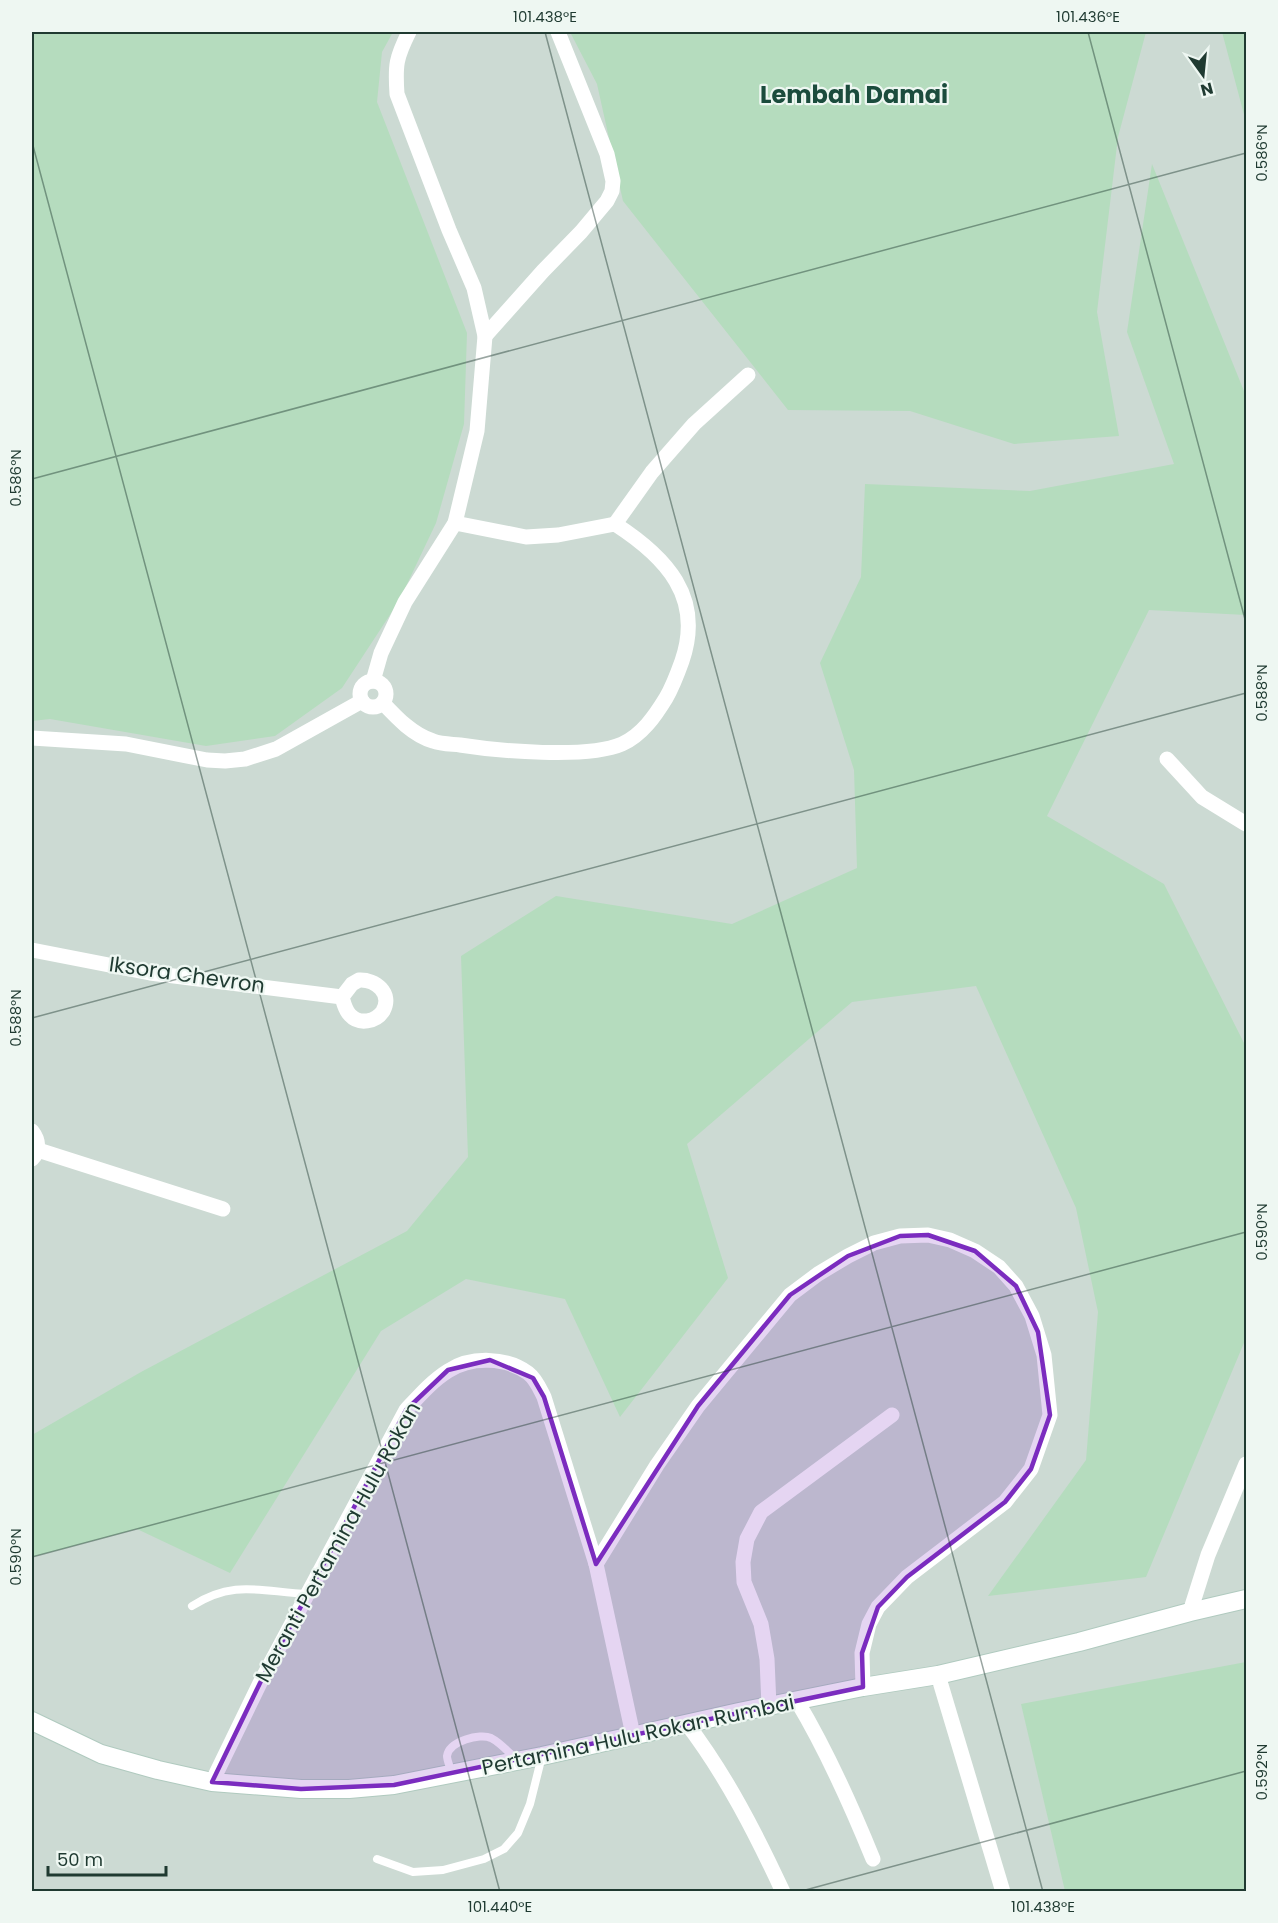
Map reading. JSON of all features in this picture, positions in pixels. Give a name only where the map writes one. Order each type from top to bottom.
[{"type":"street","points":[[373,681],[381,653],[405,602],[456,523],[477,431],[485,336],[474,288],[397,94],[398,53],[409,32]]},
{"type":"street","points":[[485,336],[581,232],[607,201],[612,191],[613,181],[607,154],[558,32]]},
{"type":"street","points":[[615,524],[652,472],[694,424],[748,375]]},
{"type":"street","points":[[383,703],[404,724],[433,741],[493,750],[560,752],[597,750],[623,744],[652,721],[674,686],[687,645],[689,614],[684,596],[675,578],[640,540],[615,524],[558,535],[526,537],[456,523]]},
{"type":"street","points":[[373,681],[382,685],[386,694],[383,703],[372,707],[362,701],[360,693],[362,688],[373,681]]},
{"type":"street","points":[[32,738],[126,744],[207,760],[245,759],[276,749],[308,729],[362,701]]},
{"type":"street","points":[[1167,759],[1202,797],[1246,824]]},
{"type":"street","name":"Iksora Chevron","points":[[32,950],[150,973],[342,997]]},
{"type":"street","points":[[32,1131],[38,1140],[35,1155],[224,1209]]},
{"type":"street","points":[[596,1564],[657,1465],[698,1406],[790,1294],[848,1256],[874,1243],[900,1236],[928,1235],[950,1240],[975,1251],[999,1267],[1016,1286],[1032,1316],[1044,1355],[1050,1415],[1031,1468],[1005,1502],[907,1577],[878,1607],[869,1624],[862,1653],[863,1687]]},
{"type":"street","name":"Meranti Pertamina Hulu Rokan","points":[[212,1782],[260,1683],[406,1410],[426,1388],[448,1370],[476,1361],[490,1360],[514,1366],[528,1373],[544,1397],[568,1468],[596,1564],[633,1735]]},
{"type":"street","points":[[769,1706],[767,1659],[761,1624],[744,1582],[742,1563],[747,1539],[761,1512],[892,1415]]},
{"type":"street","points":[[1190,1612],[1208,1555],[1246,1464]]},
{"type":"street","name":"Pertamina Hulu Rokan Rumbai","points":[[32,1721],[101,1754],[212,1782],[302,1789],[349,1789],[394,1785],[542,1756],[769,1706],[938,1675],[1246,1599]]},
{"type":"street","points":[[938,1675],[1003,1892]]},
{"type":"street","points":[[797,1701],[845,1793],[873,1859]]},
{"type":"street","points":[[687,1724],[705,1748],[733,1795],[783,1892]]},
{"type":"lane","points":[[192,1606],[225,1590],[254,1589],[308,1593]]},
{"type":"lane","points":[[452,1774],[447,1756],[450,1750],[462,1740],[479,1736],[495,1740],[518,1761]]},
{"type":"lane","points":[[377,1859],[413,1872],[443,1870],[484,1859],[504,1849],[518,1833],[530,1804],[542,1756]]},
{"type":"highlighted area","points":[[928,1235],[975,1251],[1016,1286],[1038,1332],[1050,1415],[1031,1469],[1005,1502],[907,1577],[878,1607],[862,1653],[863,1687],[394,1785],[301,1789],[212,1782],[260,1683],[406,1410],[448,1370],[490,1360],[533,1378],[544,1397],[596,1564],[698,1406],[790,1295],[848,1256],[900,1236]]},
{"type":"shaded area","points":[[32,32],[1246,32],[1246,1891],[32,1891]]},
{"type":"green space","points":[[32,32],[393,32],[382,52],[377,102],[467,333],[464,424],[436,523],[399,601],[342,688],[275,736],[206,746],[50,719],[32,721]]},
{"type":"green space","points":[[570,32],[1146,32],[1118,137],[1097,312],[1119,436],[1014,444],[910,411],[788,410],[623,201],[597,84]]},
{"type":"green space","points":[[1222,32],[1246,32],[1246,122]]},
{"type":"green space","points":[[1152,164],[1246,396],[1246,615],[1149,610],[1047,816],[1164,884],[1246,1047],[1246,1338],[1146,1577],[988,1596],[1086,1460],[1098,1312],[1076,1208],[976,986],[852,1002],[687,1144],[728,1278],[620,1417],[565,1299],[466,1279],[381,1331],[230,1573],[137,1529],[32,1557],[32,1435],[141,1372],[407,1231],[468,1157],[461,956],[556,896],[732,924],[857,868],[854,770],[820,663],[861,577],[865,484],[1030,491],[1174,464],[1127,332]]},
{"type":"green space","points":[[1246,1662],[1246,1891],[1065,1891],[1021,1704]]},
{"type":"district","name":"Lembah Damai","points":[[854,95]]}]
